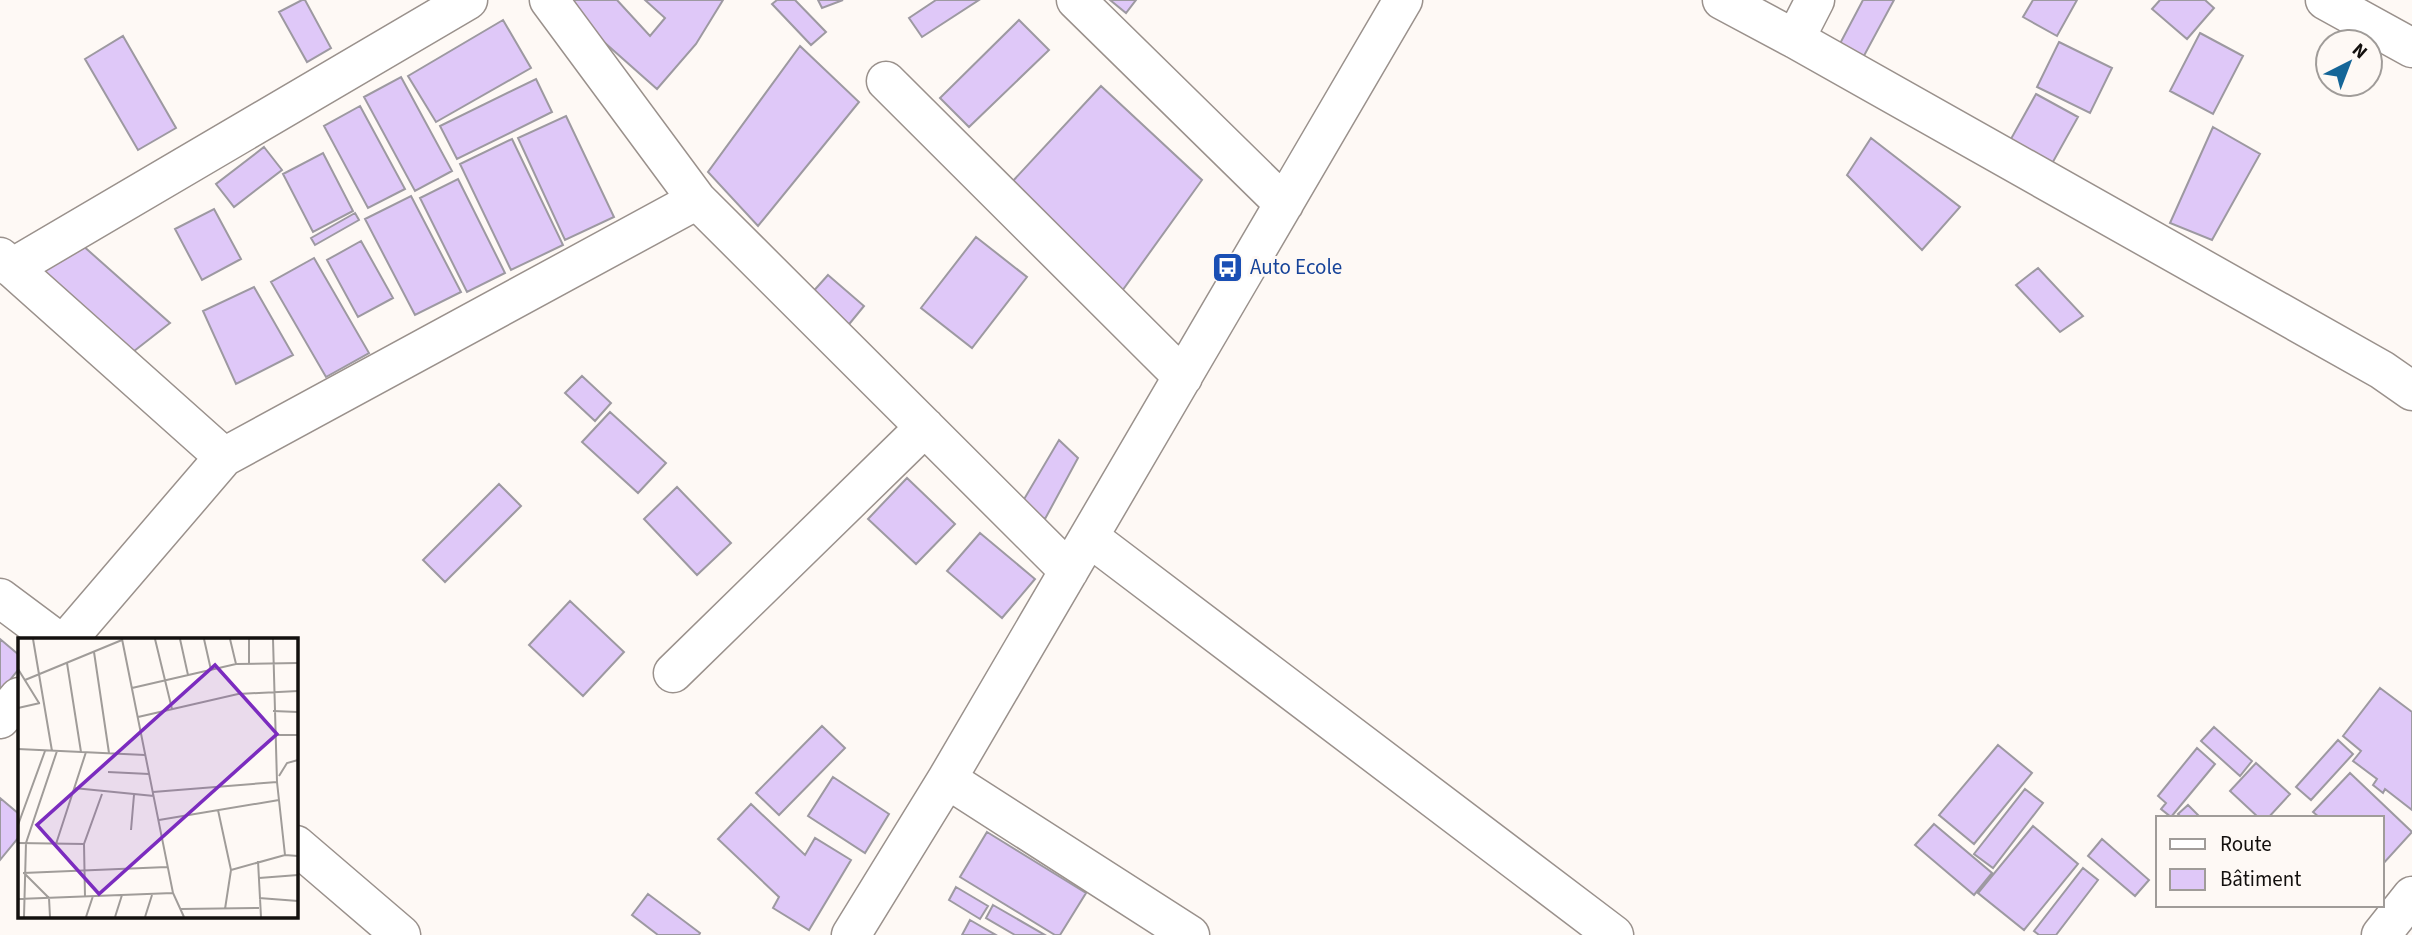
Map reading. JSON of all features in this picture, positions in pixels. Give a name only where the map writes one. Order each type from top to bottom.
[{"type":"street","points":[[224,457],[6,262],[468,0]]},
{"type":"street","points":[[549,0],[696,200],[1069,571]]},
{"type":"street","points":[[1076,0],[1284,204]]},
{"type":"street","points":[[851,935],[947,779],[1403,0]]},
{"type":"street","points":[[1721,0],[1795,39],[2358,357],[2412,391]]},
{"type":"street","points":[[1795,39],[1815,0]]},
{"type":"street","points":[[2343,4],[2412,48]]},
{"type":"street","points":[[886,81],[1183,377]]},
{"type":"street","points":[[69,638],[224,457],[696,200]]},
{"type":"street","points":[[673,673],[925,427]]},
{"type":"street","points":[[1089,537],[1614,935]]},
{"type":"street","points":[[0,598],[54,638]]},
{"type":"street","points":[[0,719],[18,698]]},
{"type":"street","points":[[947,779],[1190,935]]},
{"type":"street","points":[[298,847],[401,935]]},
{"type":"street","points":[[2384,934],[2412,896]]},
{"type":"building","points":[[305,0],[331,48],[307,62],[279,12]]},
{"type":"building","points":[[565,0],[617,0],[650,36],[665,18],[645,0],[723,0],[696,44],[657,89],[561,4]]},
{"type":"building","points":[[777,0],[795,0],[826,32],[811,45],[772,4]]},
{"type":"building","points":[[818,0],[843,0],[822,8]]},
{"type":"building","points":[[936,0],[979,0],[922,37],[909,18]]},
{"type":"building","points":[[1110,0],[1136,0],[1126,13]]},
{"type":"building","points":[[1863,0],[1894,0],[1859,65],[1835,53]]},
{"type":"building","points":[[2033,0],[2077,0],[2057,36],[2023,17]]},
{"type":"building","points":[[2160,0],[2205,0],[2214,8],[2187,39],[2152,9]]},
{"type":"building","points":[[503,20],[531,68],[436,122],[408,76]]},
{"type":"building","points":[[1019,20],[1049,50],[969,127],[940,98]]},
{"type":"building","points":[[2200,33],[2243,56],[2213,114],[2170,91]]},
{"type":"building","points":[[123,36],[176,128],[138,150],[85,59]]},
{"type":"building","points":[[2059,42],[2112,68],[2090,113],[2037,87]]},
{"type":"building","points":[[800,46],[859,102],[758,226],[708,172]]},
{"type":"building","points":[[401,77],[452,171],[415,191],[364,97]]},
{"type":"building","points":[[536,79],[552,112],[457,159],[440,126]]},
{"type":"building","points":[[1101,86],[1202,180],[1122,291],[1011,183]]},
{"type":"building","points":[[2036,94],[2078,117],[2049,169],[2007,146]]},
{"type":"building","points":[[360,106],[405,189],[368,208],[324,126]]},
{"type":"building","points":[[566,116],[614,217],[565,240],[518,138]]},
{"type":"building","points":[[2213,127],[2260,154],[2212,240],[2170,223]]},
{"type":"building","points":[[1871,138],[1960,207],[1922,250],[1847,175]]},
{"type":"building","points":[[512,139],[563,245],[511,270],[460,164]]},
{"type":"building","points":[[264,147],[282,170],[234,207],[216,184]]},
{"type":"building","points":[[323,153],[353,211],[313,232],[283,174]]},
{"type":"building","points":[[458,179],[505,273],[467,292],[420,198]]},
{"type":"building","points":[[411,196],[461,292],[415,315],[365,219]]},
{"type":"building","points":[[214,209],[241,259],[202,280],[175,229]]},
{"type":"building","points":[[355,213],[359,220],[315,245],[311,238]]},
{"type":"building","points":[[976,237],[1027,277],[972,348],[921,308]]},
{"type":"building","points":[[361,241],[393,298],[358,317],[327,260]]},
{"type":"building","points":[[81,244],[170,323],[129,355],[34,278]]},
{"type":"building","points":[[314,258],[369,353],[326,377],[271,282]]},
{"type":"building","points":[[2038,268],[2083,316],[2060,332],[2016,285]]},
{"type":"building","points":[[828,275],[864,306],[846,328],[810,295]]},
{"type":"building","points":[[254,287],[293,355],[236,384],[203,311]]},
{"type":"building","points":[[582,376],[611,403],[595,421],[565,393]]},
{"type":"building","points":[[610,412],[666,463],[638,493],[582,442]]},
{"type":"building","points":[[1059,440],[1078,458],[1045,519],[1020,506]]},
{"type":"building","points":[[907,478],[955,524],[916,564],[868,519]]},
{"type":"building","points":[[499,484],[521,506],[445,582],[423,560]]},
{"type":"building","points":[[677,487],[731,543],[697,575],[644,519]]},
{"type":"building","points":[[980,533],[1035,579],[1002,618],[947,571]]},
{"type":"building","points":[[570,601],[624,652],[583,696],[529,645]]},
{"type":"building","points":[[0,639],[18,654],[18,670],[0,692]]},
{"type":"building","points":[[2380,688],[2412,712],[2412,810],[2385,789],[2383,793],[2373,785],[2377,779],[2353,761],[2361,751],[2343,736]]},
{"type":"building","points":[[822,726],[845,748],[779,815],[756,793]]},
{"type":"building","points":[[2214,727],[2252,761],[2240,776],[2201,741]]},
{"type":"building","points":[[2338,740],[2353,754],[2311,800],[2296,787]]},
{"type":"building","points":[[1998,745],[2032,773],[1974,844],[1939,815]]},
{"type":"building","points":[[2197,748],[2215,764],[2172,816],[2161,809],[2166,803],[2158,796]]},
{"type":"building","points":[[2256,763],[2290,794],[2270,816],[2257,816],[2230,791]]},
{"type":"building","points":[[2350,773],[2412,832],[2384,863],[2384,816],[2318,816],[2313,812]]},
{"type":"building","points":[[833,777],[889,814],[865,853],[808,816]]},
{"type":"building","points":[[2025,789],[2043,803],[1993,868],[1974,854]]},
{"type":"building","points":[[0,798],[18,813],[18,838],[0,860]]},
{"type":"building","points":[[751,804],[805,855],[815,838],[851,860],[809,930],[773,908],[779,897],[718,839]]},
{"type":"building","points":[[2188,805],[2199,816],[2180,816],[2178,814]]},
{"type":"building","points":[[1934,824],[1992,873],[1974,895],[1915,845]]},
{"type":"building","points":[[2033,826],[2078,864],[2024,930],[1978,893]]},
{"type":"building","points":[[987,832],[1086,893],[1060,935],[1055,935],[960,877]]},
{"type":"building","points":[[2102,839],[2149,880],[2135,896],[2088,856]]},
{"type":"building","points":[[2083,868],[2098,880],[2056,935],[2039,935],[2034,931]]},
{"type":"building","points":[[956,887],[988,906],[980,919],[949,900]]},
{"type":"building","points":[[648,894],[700,933],[699,935],[658,935],[632,915]]},
{"type":"building","points":[[993,905],[1045,935],[1015,935],[986,918]]},
{"type":"building","points":[[970,920],[996,935],[962,935]]},
{"type":"place","name":"Auto Ecole","points":[[1227,267]]}]
